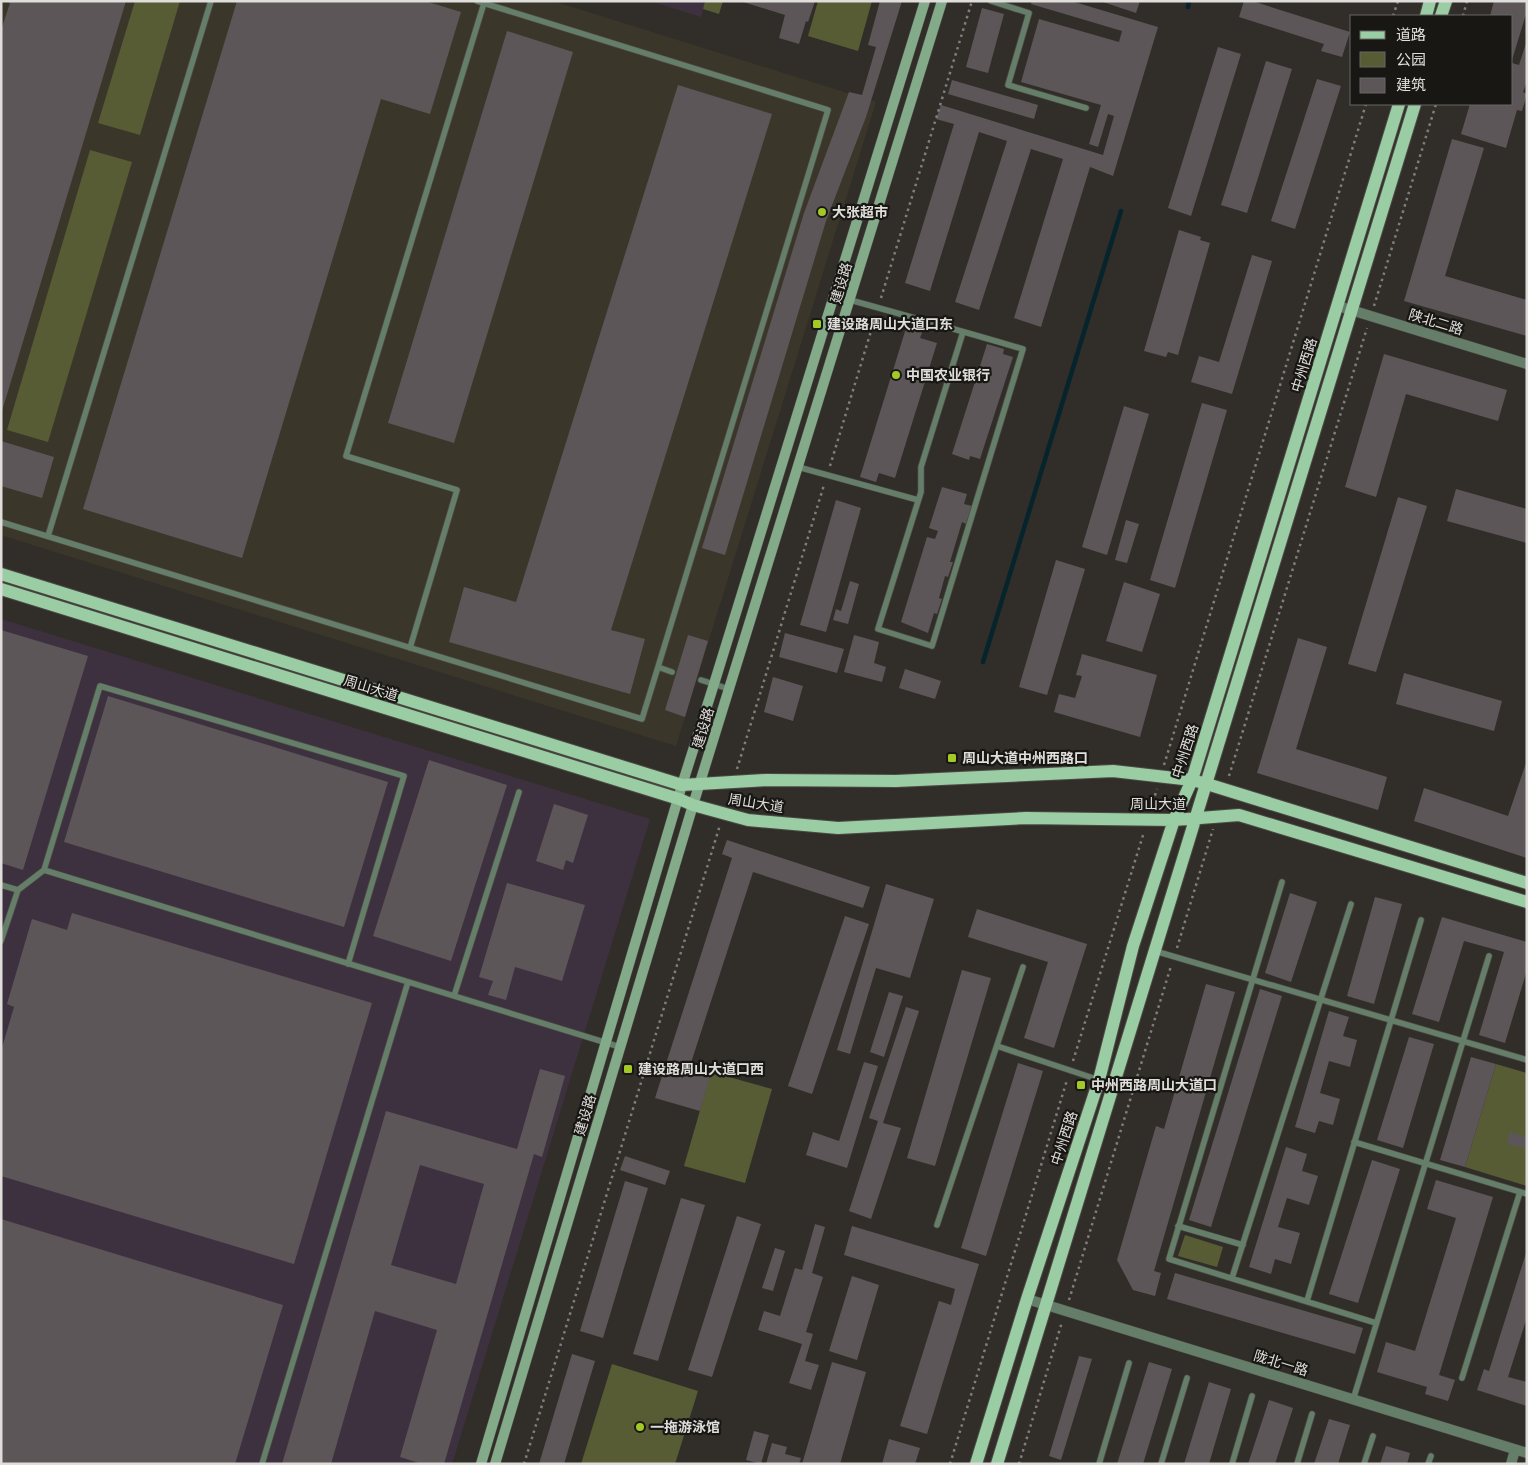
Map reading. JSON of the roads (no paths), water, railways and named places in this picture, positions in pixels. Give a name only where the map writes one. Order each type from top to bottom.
[{"type":"main road","points":[[1426,15],[1430,1]]},
{"type":"main road","points":[[1442,15],[1446,1]]},
{"type":"main road","name":"中州西路","points":[[976,1464],[1027,1299],[1099,1080],[1133,946],[1174,820],[1192,780],[1399,105]]},
{"type":"main road","points":[[997,1464],[1197,819],[1415,105]]},
{"type":"main road","name":"周山大道","points":[[1,574],[682,785],[766,780],[896,781],[1113,771],[1192,780],[1527,883]]},
{"type":"main road","name":"周山大道","points":[[1,589],[679,799],[693,805],[748,820],[838,828],[1026,818],[1174,820],[1239,815],[1527,902]]},
{"type":"street","name":"建设路","points":[[481,1464],[682,785],[925,1]]},
{"type":"street","name":"建设路","points":[[495,1464],[693,805],[942,1]]},
{"type":"street","name":"陕北二路","points":[[1338,306],[1527,364]]},
{"type":"street","name":"陇北一路","points":[[1027,1299],[1527,1453]]},
{"type":"street","points":[[1511,1464],[1515,1450]]},
{"type":"lane","points":[[48,536],[210,1]]},
{"type":"lane","points":[[1,522],[642,719],[828,110],[477,1]]},
{"type":"lane","points":[[991,1],[1029,13],[1008,85],[1086,108]]},
{"type":"lane","points":[[410,648],[458,490],[346,456],[484,3]]},
{"type":"lane","points":[[850,300],[878,308],[963,332],[1023,349],[932,646],[878,629],[921,492],[921,467],[963,332]]},
{"type":"lane","points":[[798,467],[918,500]]},
{"type":"lane","points":[[658,667],[672,672]]},
{"type":"lane","points":[[700,680],[729,689]]},
{"type":"lane","points":[[1,941],[18,890],[44,870],[100,686],[404,776],[348,964]]},
{"type":"lane","points":[[454,996],[519,792]]},
{"type":"lane","points":[[44,870],[620,1047]]},
{"type":"lane","points":[[1282,882],[1169,1259],[1376,1323]]},
{"type":"lane","points":[[1,885],[18,890]]},
{"type":"lane","points":[[1232,1278],[1351,904]]},
{"type":"lane","points":[[1307,1302],[1420,920]]},
{"type":"lane","points":[[1155,951],[1527,1060]]},
{"type":"lane","points":[[1353,1400],[1488,956]]},
{"type":"lane","points":[[938,1225],[1023,967]]},
{"type":"lane","points":[[262,1464],[408,982]]},
{"type":"lane","points":[[997,1046],[1099,1080]]},
{"type":"lane","points":[[1354,1142],[1524,1193],[1462,1378]]},
{"type":"lane","points":[[1178,1226],[1243,1245]]},
{"type":"lane","points":[[1099,1464],[1129,1363]]},
{"type":"lane","points":[[1161,1464],[1187,1378]]},
{"type":"lane","points":[[1232,1464],[1252,1396]]},
{"type":"lane","points":[[1297,1464],[1312,1414]]},
{"type":"lane","points":[[1364,1464],[1372,1436]]},
{"type":"lane","points":[[1428,1464],[1431,1456]]},
{"type":"waterway","points":[[1188,7],[1189,1]]},
{"type":"waterway","points":[[983,662],[1121,211]]},
{"type":"place","name":"大张超市","points":[[822,212]]},
{"type":"place","name":"建设路周山大道口东","points":[[817,324]]},
{"type":"place","name":"中国农业银行","points":[[896,375]]},
{"type":"place","name":"周山大道中州西路口","points":[[952,758]]},
{"type":"place","name":"建设路周山大道口西","points":[[628,1069]]},
{"type":"place","name":"中州西路周山大道口","points":[[1081,1085]]},
{"type":"place","name":"一拖游泳馆","points":[[640,1427]]}]
